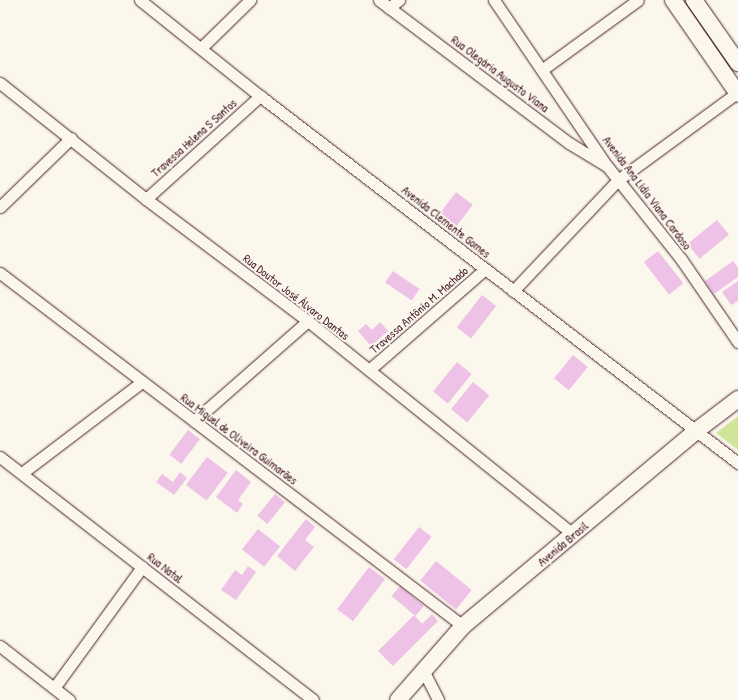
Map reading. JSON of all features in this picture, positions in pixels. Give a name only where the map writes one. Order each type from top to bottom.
[{"type":"street","name":"Avenida Clemente Gomes","points":[[140,0],[260,96],[738,463]]},
{"type":"street","points":[[201,48],[250,0]]},
{"type":"street","name":"Rua Olegária Augusto Viana","points":[[379,0],[569,143],[607,166]]},
{"type":"street","points":[[389,8],[399,0]]},
{"type":"street","name":"Avenida Ana Lídia Viana Cardoso","points":[[494,0],[607,166],[681,259],[738,342]]},
{"type":"street","points":[[543,70],[638,0]]},
{"type":"street","points":[[513,291],[618,180],[738,93],[673,0]]},
{"type":"street","points":[[694,0],[738,63]]},
{"type":"street","name":"Rua Doutor José Álvaro Dantas","points":[[0,83],[146,199],[308,321],[574,535]]},
{"type":"street","name":"Travessa Helena S Santos","points":[[146,199],[260,96]]},
{"type":"street","points":[[0,207],[71,138]]},
{"type":"street","name":"Travessa Antônio M. Machado","points":[[369,370],[485,269]]},
{"type":"street","name":"Rua Miguel de Oliveira Guimarães","points":[[0,272],[463,626]]},
{"type":"street","points":[[194,421],[308,321]]},
{"type":"street","points":[[22,473],[142,382]]},
{"type":"street","name":"Avenida Brasil","points":[[398,700],[463,626],[574,535],[696,431],[738,399]]},
{"type":"street","name":"Rua Natal","points":[[0,457],[313,700]]},
{"type":"street","points":[[54,688],[142,567]]},
{"type":"street","points":[[0,646],[69,700]]},
{"type":"street","points":[[424,672],[438,700]]},
{"type":"green space","points":[[738,416],[738,450],[716,433]]},
{"type":"building","points":[[456,192],[473,205],[455,229],[438,216]]},
{"type":"building","points":[[717,220],[729,235],[699,259],[687,244]]},
{"type":"building","points":[[658,251],[683,283],[669,294],[644,262]]},
{"type":"building","points":[[733,261],[738,268],[738,277],[714,294],[705,281]]},
{"type":"building","points":[[393,271],[420,289],[412,301],[385,283]]},
{"type":"building","points":[[738,281],[738,301],[731,305],[722,292]]},
{"type":"building","points":[[482,295],[496,306],[471,338],[457,327]]},
{"type":"building","points":[[380,322],[388,331],[371,346],[358,331],[366,324],[372,330]]},
{"type":"building","points":[[573,355],[588,367],[569,390],[554,378]]},
{"type":"building","points":[[457,362],[472,374],[448,403],[433,392]]},
{"type":"building","points":[[473,382],[489,395],[467,422],[451,409]]},
{"type":"building","points":[[188,430],[200,439],[181,464],[169,455]]},
{"type":"building","points":[[207,457],[228,473],[207,501],[186,485]]},
{"type":"building","points":[[236,470],[251,482],[238,500],[243,504],[237,513],[216,497]]},
{"type":"building","points":[[180,472],[187,478],[174,495],[156,482],[162,474],[173,482]]},
{"type":"building","points":[[275,494],[285,502],[267,524],[257,516]]},
{"type":"building","points":[[306,519],[315,527],[305,540],[314,547],[295,571],[277,556]]},
{"type":"building","points":[[419,527],[432,537],[406,569],[394,559]]},
{"type":"building","points":[[258,529],[280,546],[264,567],[242,549]]},
{"type":"building","points":[[436,561],[472,590],[456,609],[420,580]]},
{"type":"building","points":[[248,566],[256,572],[236,600],[221,590],[235,570],[242,575]]},
{"type":"building","points":[[369,567],[385,579],[353,621],[337,609]]},
{"type":"building","points":[[400,586],[424,606],[415,616],[392,596]]},
{"type":"building","points":[[432,614],[438,621],[393,666],[378,651],[414,615],[422,624]]}]
